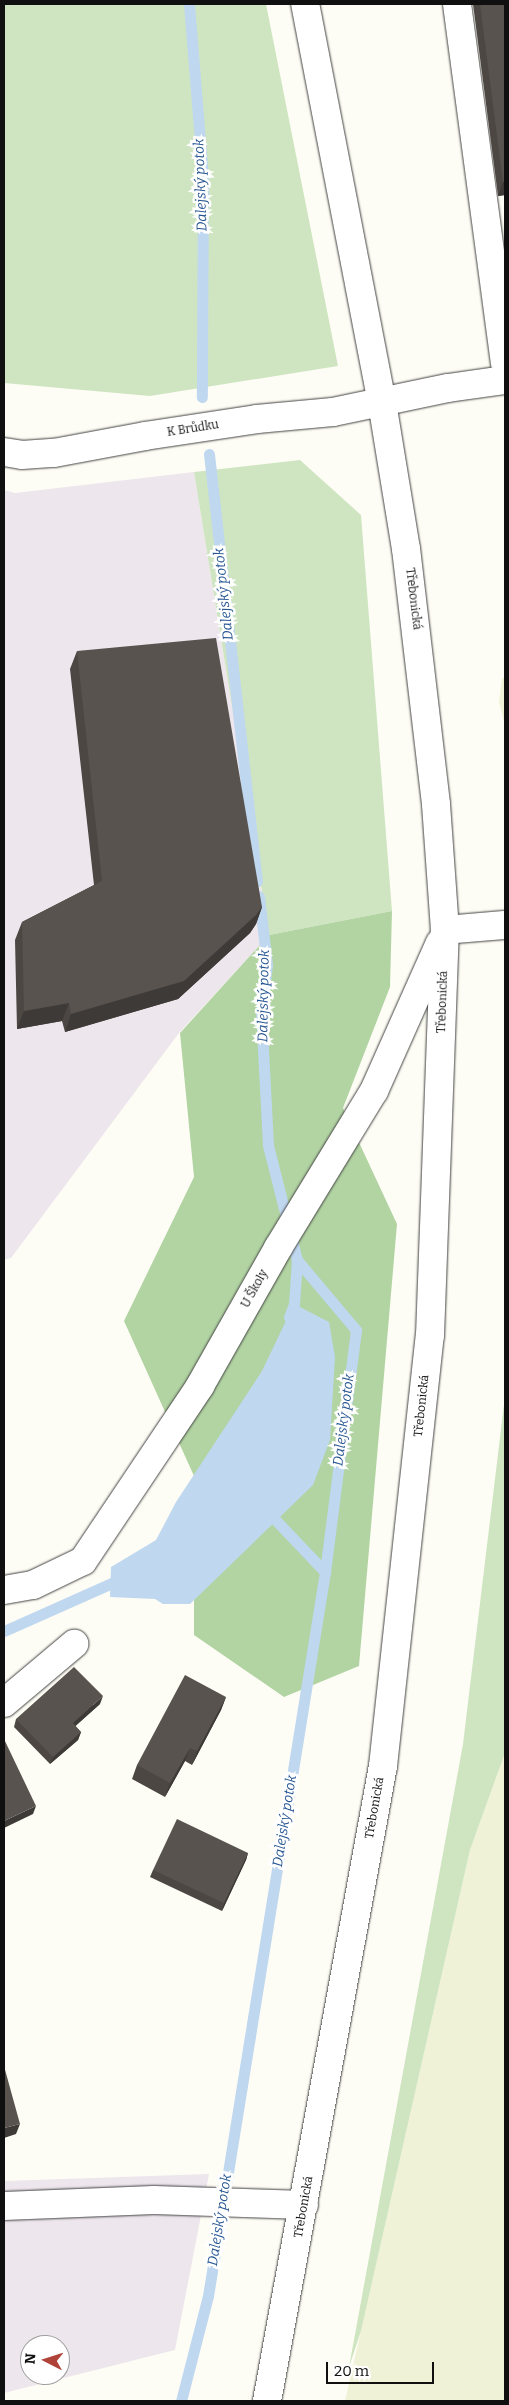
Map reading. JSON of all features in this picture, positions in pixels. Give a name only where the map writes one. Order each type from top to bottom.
[{"type":"street","name":"Třebonická","points":[[267,2401],[384,1756],[430,1336],[445,930],[436,804],[423,679],[406,549],[382,404],[305,4]]},
{"type":"street","points":[[456,4],[505,363]]},
{"type":"street","name":"K Brůdku","points":[[4,452],[22,455],[54,453],[144,436],[382,404],[448,388],[505,380]]},
{"type":"street","points":[[445,930],[505,925]]},
{"type":"street","name":"U Školy","points":[[4,1590],[33,1585],[83,1561],[200,1386],[278,1248],[305,1207],[374,1091],[445,930]]},
{"type":"street","points":[[4,1703],[74,1644]]},
{"type":"street","points":[[4,2206],[154,2200],[304,2205]]},
{"type":"shaded area","points":[[194,472],[269,935],[179,1033],[11,1258],[4,1260],[4,490],[15,493]]},
{"type":"shaded area","points":[[209,2174],[175,2350],[70,2376],[70,2335],[20,2335],[20,2385],[36,2385],[4,2393],[4,2181]]},
{"type":"green space","points":[[4,4],[266,4],[338,366],[150,396],[4,383]]},
{"type":"green space","points":[[300,460],[361,515],[392,911],[269,935],[194,472]]},
{"type":"green space","points":[[502,678],[505,678],[505,726],[499,702]]},
{"type":"green space","points":[[392,911],[390,987],[343,1108],[397,1224],[359,1666],[284,1697],[194,1635],[194,1476],[124,1321],[194,1177],[180,1033],[269,935]]},
{"type":"green space","points":[[505,1396],[505,1753],[470,1850],[361,2331],[349,2367],[463,1744]]},
{"type":"green space","points":[[505,1753],[505,2401],[345,2401],[470,1850]]},
{"type":"water","points":[[294,1304],[329,1322],[335,1357],[330,1440],[313,1485],[190,1604],[163,1604],[155,1599],[110,1597],[111,1567],[156,1540],[176,1502],[262,1371]]},
{"type":"building","points":[[480,4],[505,4],[505,182],[503,182]]},
{"type":"building","points":[[216,638],[262,907],[256,915],[184,981],[71,1014],[69,1003],[24,1011],[22,922],[102,881],[77,651]]},
{"type":"building","points":[[74,1667],[103,1696],[73,1723],[81,1732],[53,1757],[16,1719]]},
{"type":"building","points":[[185,1675],[226,1697],[197,1751],[190,1748],[170,1783],[137,1765]]},
{"type":"building","points":[[4,1739],[36,1806],[4,1821]]},
{"type":"building","points":[[177,1819],[248,1853],[224,1903],[153,1870]]},
{"type":"building","points":[[4,2066],[20,2124],[4,2128]]},
{"type":"waterway","name":"Dalejský potok","points":[[189,4],[203,179],[202,397]]},
{"type":"waterway","name":"Dalejský potok","points":[[209,454],[257,881]]},
{"type":"waterway","name":"Dalejský potok","points":[[181,2401],[208,2296],[325,1572],[356,1330],[297,1260],[268,1145],[261,1013],[267,965],[259,896]]},
{"type":"waterway","points":[[289,1317],[294,1304],[297,1260]]},
{"type":"waterway","points":[[266,1510],[325,1572]]},
{"type":"waterway","points":[[4,1631],[123,1578]]}]
